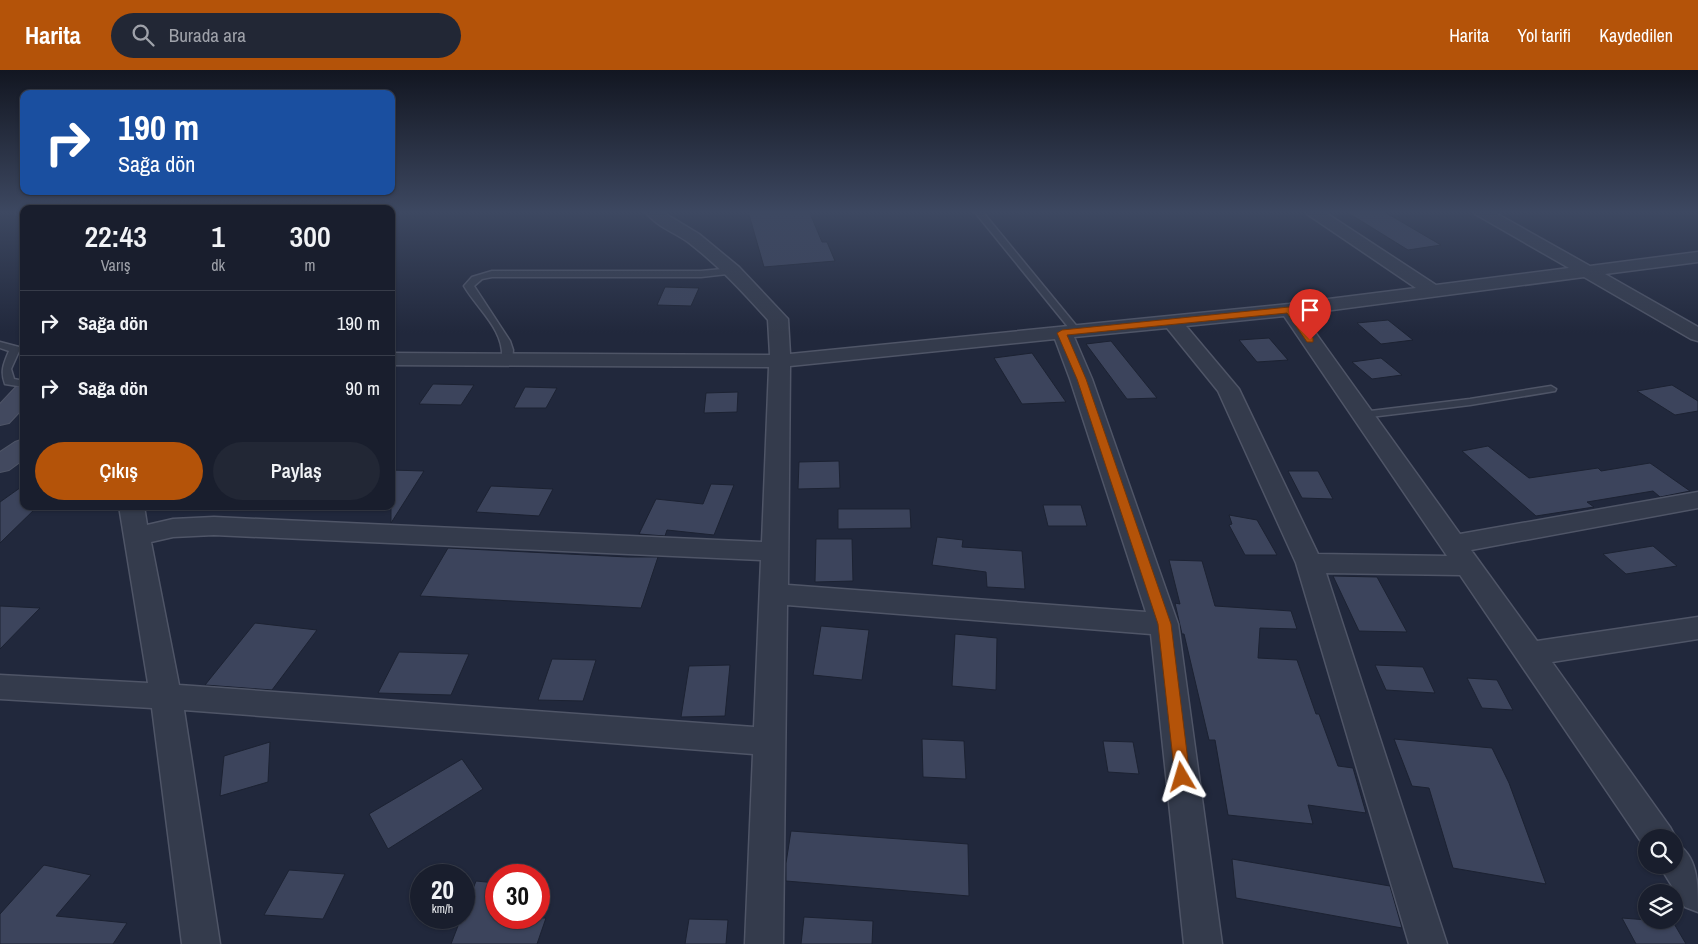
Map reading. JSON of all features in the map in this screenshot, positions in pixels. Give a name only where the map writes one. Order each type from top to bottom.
[{"type":"main road","points":[[0,418],[20,396]]},
{"type":"main road","points":[[0,464],[20,449]]},
{"type":"street","points":[[710,252],[733,271],[778,319],[780,360],[764,944]]},
{"type":"street","points":[[1374,252],[1431,290]]},
{"type":"street","points":[[1553,252],[1698,335]]},
{"type":"street","points":[[395,359],[780,360],[1289,310],[1431,290],[1589,272],[1698,257]]},
{"type":"street","points":[[1289,310],[1652,829]]},
{"type":"street","points":[[1172,322],[1228,389],[1309,563],[1428,944]]},
{"type":"street","points":[[1069,332],[1082,379],[1164,624],[1203,944]]},
{"type":"street","points":[[1309,563],[1461,555],[1698,500]]},
{"type":"street","points":[[201,944],[166,696],[134,521],[173,528],[214,526],[774,552]]},
{"type":"street","points":[[773,594],[1164,624]]},
{"type":"street","points":[[1530,654],[1698,628]]},
{"type":"street","points":[[0,687],[166,696],[769,742]]},
{"type":"street","points":[[1683,872],[1698,894]]},
{"type":"lane","points":[[1009,252],[1069,332]]},
{"type":"lane","points":[[507,360],[506,340],[469,286],[479,277],[492,274],[702,274],[733,271]]},
{"type":"lane","points":[[0,345],[15,349],[6,369],[9,382],[20,383]]},
{"type":"lane","points":[[1362,415],[1470,402],[1550,389]]},
{"type":"building","points":[[760,252],[831,252],[835,261],[764,267]]},
{"type":"building","points":[[665,287],[699,288],[691,306],[657,305]]},
{"type":"building","points":[[1388,320],[1413,340],[1381,344],[1357,323]]},
{"type":"building","points":[[1269,338],[1288,360],[1257,362],[1239,340]]},
{"type":"building","points":[[1111,341],[1157,398],[1127,399],[1086,344]]},
{"type":"building","points":[[1032,353],[1066,402],[1022,404],[994,358]]},
{"type":"building","points":[[1381,358],[1402,375],[1372,379],[1352,362]]},
{"type":"building","points":[[433,384],[474,385],[461,405],[419,404]]},
{"type":"building","points":[[1672,385],[1698,401],[1698,411],[1675,415],[1637,391]]},
{"type":"building","points":[[525,387],[557,388],[546,408],[514,408]]},
{"type":"building","points":[[738,392],[737,412],[704,413],[706,393]]},
{"type":"building","points":[[1488,446],[1529,478],[1598,468],[1601,471],[1650,463],[1690,491],[1660,497],[1653,491],[1587,502],[1594,507],[1536,516],[1462,451]]},
{"type":"building","points":[[839,461],[840,488],[798,489],[799,462]]},
{"type":"building","points":[[395,470],[424,471],[391,523],[391,510],[395,510]]},
{"type":"building","points":[[1288,471],[1318,471],[1333,499],[1302,498]]},
{"type":"building","points":[[711,484],[734,485],[714,535],[667,530],[665,536],[639,534],[656,499],[703,504]]},
{"type":"building","points":[[491,486],[553,489],[539,516],[476,512]]},
{"type":"building","points":[[20,488],[20,510],[34,510],[0,543],[0,502]]},
{"type":"building","points":[[1043,505],[1081,505],[1087,526],[1048,526]]},
{"type":"building","points":[[838,509],[910,509],[911,528],[838,529]]},
{"type":"building","points":[[1229,515],[1257,520],[1277,555],[1245,555],[1229,525],[1232,524]]},
{"type":"building","points":[[937,537],[963,540],[962,547],[1022,551],[1025,589],[987,587],[986,572],[932,565]]},
{"type":"building","points":[[816,539],[852,539],[853,581],[815,582]]},
{"type":"building","points":[[1653,546],[1677,566],[1626,574],[1603,554]]},
{"type":"building","points":[[448,548],[658,557],[641,608],[420,596]]},
{"type":"building","points":[[1169,560],[1202,561],[1215,606],[1291,611],[1297,629],[1260,628],[1258,658],[1297,660],[1316,714],[1319,714],[1338,766],[1353,768],[1366,813],[1308,805],[1313,824],[1228,815],[1215,740],[1209,740],[1175,603],[1180,604]]},
{"type":"building","points":[[1333,576],[1377,577],[1407,632],[1359,631]]},
{"type":"building","points":[[0,606],[40,608],[0,649]]},
{"type":"building","points":[[255,623],[317,630],[272,690],[205,685]]},
{"type":"building","points":[[821,626],[869,630],[862,680],[813,675]]},
{"type":"building","points":[[955,634],[997,638],[996,690],[952,686]]},
{"type":"building","points":[[399,652],[469,654],[451,695],[378,693]]},
{"type":"building","points":[[552,659],[596,660],[583,701],[538,700]]},
{"type":"building","points":[[730,665],[725,716],[681,717],[689,666]]},
{"type":"building","points":[[1375,665],[1423,667],[1435,693],[1386,690]]},
{"type":"building","points":[[1467,678],[1497,680],[1513,710],[1482,708]]},
{"type":"building","points":[[922,739],[964,741],[966,779],[923,777]]},
{"type":"building","points":[[1394,739],[1492,748],[1509,783],[1546,884],[1453,868],[1429,788],[1412,786]]},
{"type":"building","points":[[1103,741],[1133,742],[1139,774],[1108,772]]},
{"type":"building","points":[[270,742],[268,782],[220,796],[224,756]]},
{"type":"building","points":[[462,759],[483,789],[388,849],[369,814]]},
{"type":"building","points":[[791,831],[968,844],[969,896],[786,881],[786,863]]},
{"type":"building","points":[[1232,859],[1390,886],[1402,928],[1236,898]]},
{"type":"building","points":[[44,865],[91,875],[56,916],[127,923],[113,944],[0,944],[0,914]]},
{"type":"building","points":[[289,870],[345,874],[323,919],[264,915]]},
{"type":"building","points":[[476,881],[485,882],[485,929],[542,929],[537,944],[451,944],[457,929],[475,929]]},
{"type":"building","points":[[804,917],[873,921],[872,944],[801,944]]},
{"type":"building","points":[[1622,918],[1638,919],[1638,929],[1677,929],[1686,944],[1636,944]]},
{"type":"building","points":[[689,919],[728,920],[726,944],[685,944]]},
{"type":"route","points":[[1182,777],[1164,624],[1082,379],[1062,333],[1289,310],[1310,340]]}]
